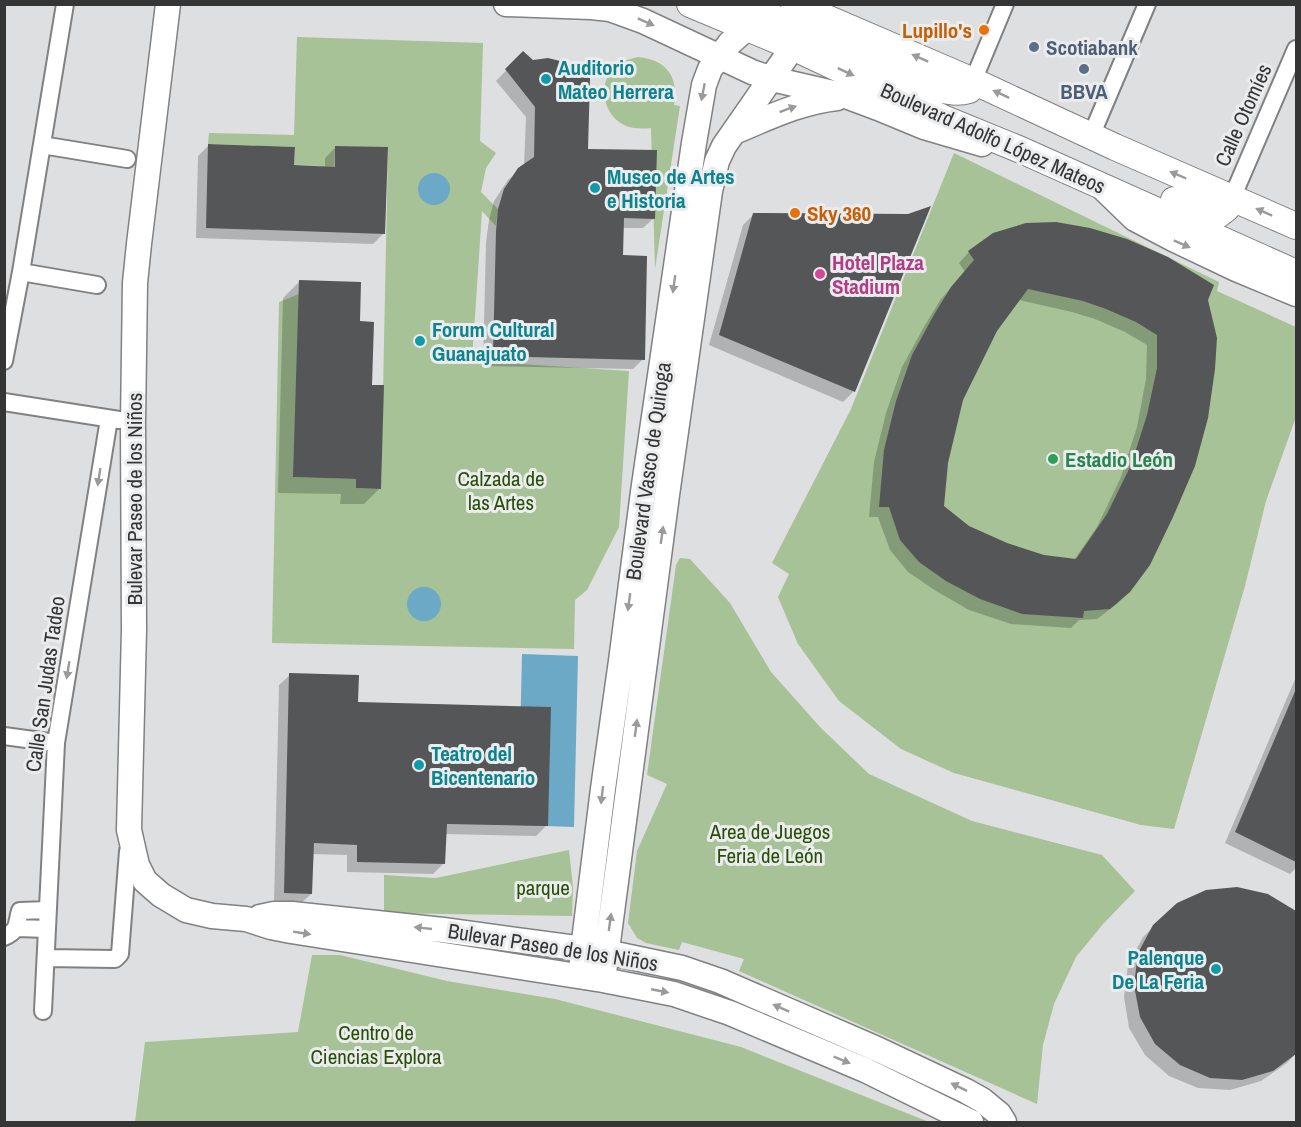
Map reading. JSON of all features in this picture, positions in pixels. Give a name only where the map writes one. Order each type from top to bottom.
[{"type":"main road","name":"Boulevard Adolfo López Mateos","points":[[690,4],[744,16],[795,16],[973,81],[1091,136],[1296,226]]},
{"type":"main road","points":[[744,16],[795,16]]},
{"type":"main road","name":"Boulevard Adolfo López Mateos","points":[[795,16],[945,119],[1021,150],[1296,273]]},
{"type":"main road","points":[[945,119],[990,125],[1034,138],[1205,213],[1218,215],[1227,208],[1232,198]]},
{"type":"street","points":[[4,361],[65,4]]},
{"type":"street","name":"Bulevar Paseo de los Niños","points":[[168,4],[136,264],[133,422],[134,630],[129,830],[137,865],[145,881],[161,895],[186,910],[212,916],[246,919],[291,932],[592,978],[674,994],[730,1013],[865,1070],[971,1122]]},
{"type":"street","points":[[506,4],[610,9],[643,21],[743,69],[771,79],[846,96],[924,127],[982,144],[1021,150]]},
{"type":"street","points":[[973,81],[1005,4]]},
{"type":"street","points":[[1091,136],[1147,4]]},
{"type":"street","name":"Boulevard Vasco de Quiroga","points":[[592,978],[583,949],[641,508],[694,143],[704,85],[710,69],[730,43],[744,16]]},
{"type":"street","name":"Boulevard Vasco de Quiroga","points":[[592,978],[606,952],[705,216],[717,161],[724,146],[771,79],[795,16]]},
{"type":"street","name":"Calle Otomíes","points":[[1232,198],[1296,49]]},
{"type":"street","points":[[734,132],[790,108],[846,96]]},
{"type":"street","points":[[42,145],[127,159]]},
{"type":"street","points":[[1101,186],[1135,219],[1173,239],[1296,294]]},
{"type":"street","points":[[21,272],[97,285]]},
{"type":"street","points":[[4,402],[133,422]]},
{"type":"street","name":"Calle San Judas Tadeo","points":[[43,1011],[56,743],[109,420]]},
{"type":"street","points":[[4,736],[56,743]]},
{"type":"street","points":[[46,958],[115,959],[120,954],[129,830]]},
{"type":"street","points":[[47,910],[20,911],[11,932],[47,929]]},
{"type":"street","name":"Bulevar Paseo de los Niños","points":[[246,919],[274,914],[292,914],[443,930],[606,952],[682,968],[720,981],[877,1049],[966,1091],[982,1100],[999,1114],[1004,1122]]},
{"type":"green space","name":"Calzada de las Artes","points":[[297,37],[483,43],[480,141],[496,153],[486,168],[481,192],[498,209],[496,226],[482,211],[472,361],[629,371],[619,527],[587,590],[575,600],[574,649],[272,643],[279,302],[299,294],[294,477],[356,479],[356,488],[381,489],[388,148],[335,146],[334,183],[319,183],[320,166],[294,165],[295,147],[208,144],[209,133],[294,135]]},
{"type":"green space","points":[[638,57],[657,62],[669,72],[675,86],[674,105],[680,106],[655,269],[651,128],[630,127],[617,120],[607,106],[604,89],[606,80],[616,66],[621,62]]},
{"type":"green space","name":"Estadio León","points":[[954,153],[1219,282],[1217,291],[1296,327],[1296,417],[1266,501],[1245,586],[1174,829],[1141,825],[954,773],[901,749],[839,701],[798,644],[778,597],[789,574],[772,563],[851,409]]},
{"type":"green space","name":"Area de Juegos Feria de León","points":[[680,558],[690,559],[730,603],[771,672],[821,728],[869,774],[972,821],[1102,855],[1135,891],[1103,924],[1076,957],[1054,1004],[1043,1045],[1037,1104],[739,971],[744,959],[682,942],[679,950],[646,943],[637,938],[628,923],[637,851],[667,784],[647,775],[676,565]]},
{"type":"green space","name":"parque","points":[[569,850],[573,887],[572,916],[384,913],[384,875],[436,878]]},
{"type":"green space","name":"Centro de Ciencias Explora","points":[[312,955],[340,955],[447,981],[555,999],[741,1047],[929,1122],[135,1122],[145,1042],[298,1032]]},
{"type":"water","points":[[434,173],[445,178],[450,189],[445,200],[434,205],[423,200],[418,189],[423,178]]},
{"type":"water","points":[[424,587],[436,592],[441,604],[436,616],[424,621],[412,616],[407,604],[412,592]]},
{"type":"water","points":[[522,654],[578,656],[574,827],[518,825]]},
{"type":"building","name":"Museo de Artes e Historia","points":[[523,51],[533,60],[548,58],[564,62],[590,78],[588,149],[657,150],[655,219],[624,218],[623,255],[647,256],[645,360],[493,356],[498,209],[504,189],[518,168],[534,157],[535,107],[505,69]]},
{"type":"building","points":[[208,144],[295,147],[294,165],[335,167],[335,146],[388,147],[385,234],[206,228]]},
{"type":"building","name":"Hotel Plaza Stadium","points":[[931,206],[855,392],[719,335],[753,213],[908,214]]},
{"type":"building","points":[[1056,222],[1090,228],[1127,239],[1168,257],[1214,285],[1208,300],[1217,338],[1215,369],[1208,418],[1195,466],[1150,565],[1130,592],[1110,609],[1084,611],[1083,618],[1022,614],[980,599],[946,581],[919,562],[900,540],[889,507],[879,507],[884,450],[896,401],[912,355],[951,287],[974,260],[968,251],[993,233],[1026,223]],"holes":[[[1028,289],[1083,301],[1136,322],[1157,335],[1157,368],[1147,415],[1131,465],[1107,514],[1076,559],[1044,555],[1007,543],[969,526],[944,506],[948,463],[963,400],[997,331]]]},
{"type":"building","points":[[299,280],[361,282],[360,321],[374,322],[372,385],[384,385],[381,489],[356,488],[356,479],[293,477]]},
{"type":"building","name":"Teatro del Bicentenario","points":[[289,673],[359,675],[358,702],[551,707],[548,826],[447,824],[445,864],[357,862],[357,845],[314,843],[312,894],[284,893]]},
{"type":"building","points":[[1296,689],[1296,862],[1235,832]]},
{"type":"building","name":"Palenque De La Feria","points":[[1237,887],[1268,894],[1296,911],[1296,1054],[1273,1071],[1242,1080],[1210,1078],[1180,1065],[1155,1044],[1140,1017],[1134,985],[1138,953],[1153,925],[1177,903],[1206,890]]},
{"type":"place","name":"Lupillo's","points":[[984,30]]},
{"type":"place","name":"Scotiabank","points":[[1034,47]]},
{"type":"place","name":"BBVA","points":[[1084,69]]},
{"type":"place","name":"Auditorio Mateo Herrera","points":[[546,79]]},
{"type":"place","name":"Museo de Artes e Historia","points":[[595,188]]},
{"type":"place","name":"Sky 360","points":[[795,213]]},
{"type":"place","name":"Hotel Plaza Stadium","points":[[820,274]]},
{"type":"place","name":"Forum Cultural Guanajuato","points":[[420,341]]},
{"type":"place","name":"Estadio León","points":[[1053,459]]},
{"type":"place","name":"Teatro del Bicentenario","points":[[419,765]]},
{"type":"place","name":"Palenque De La Feria","points":[[1216,969]]}]
